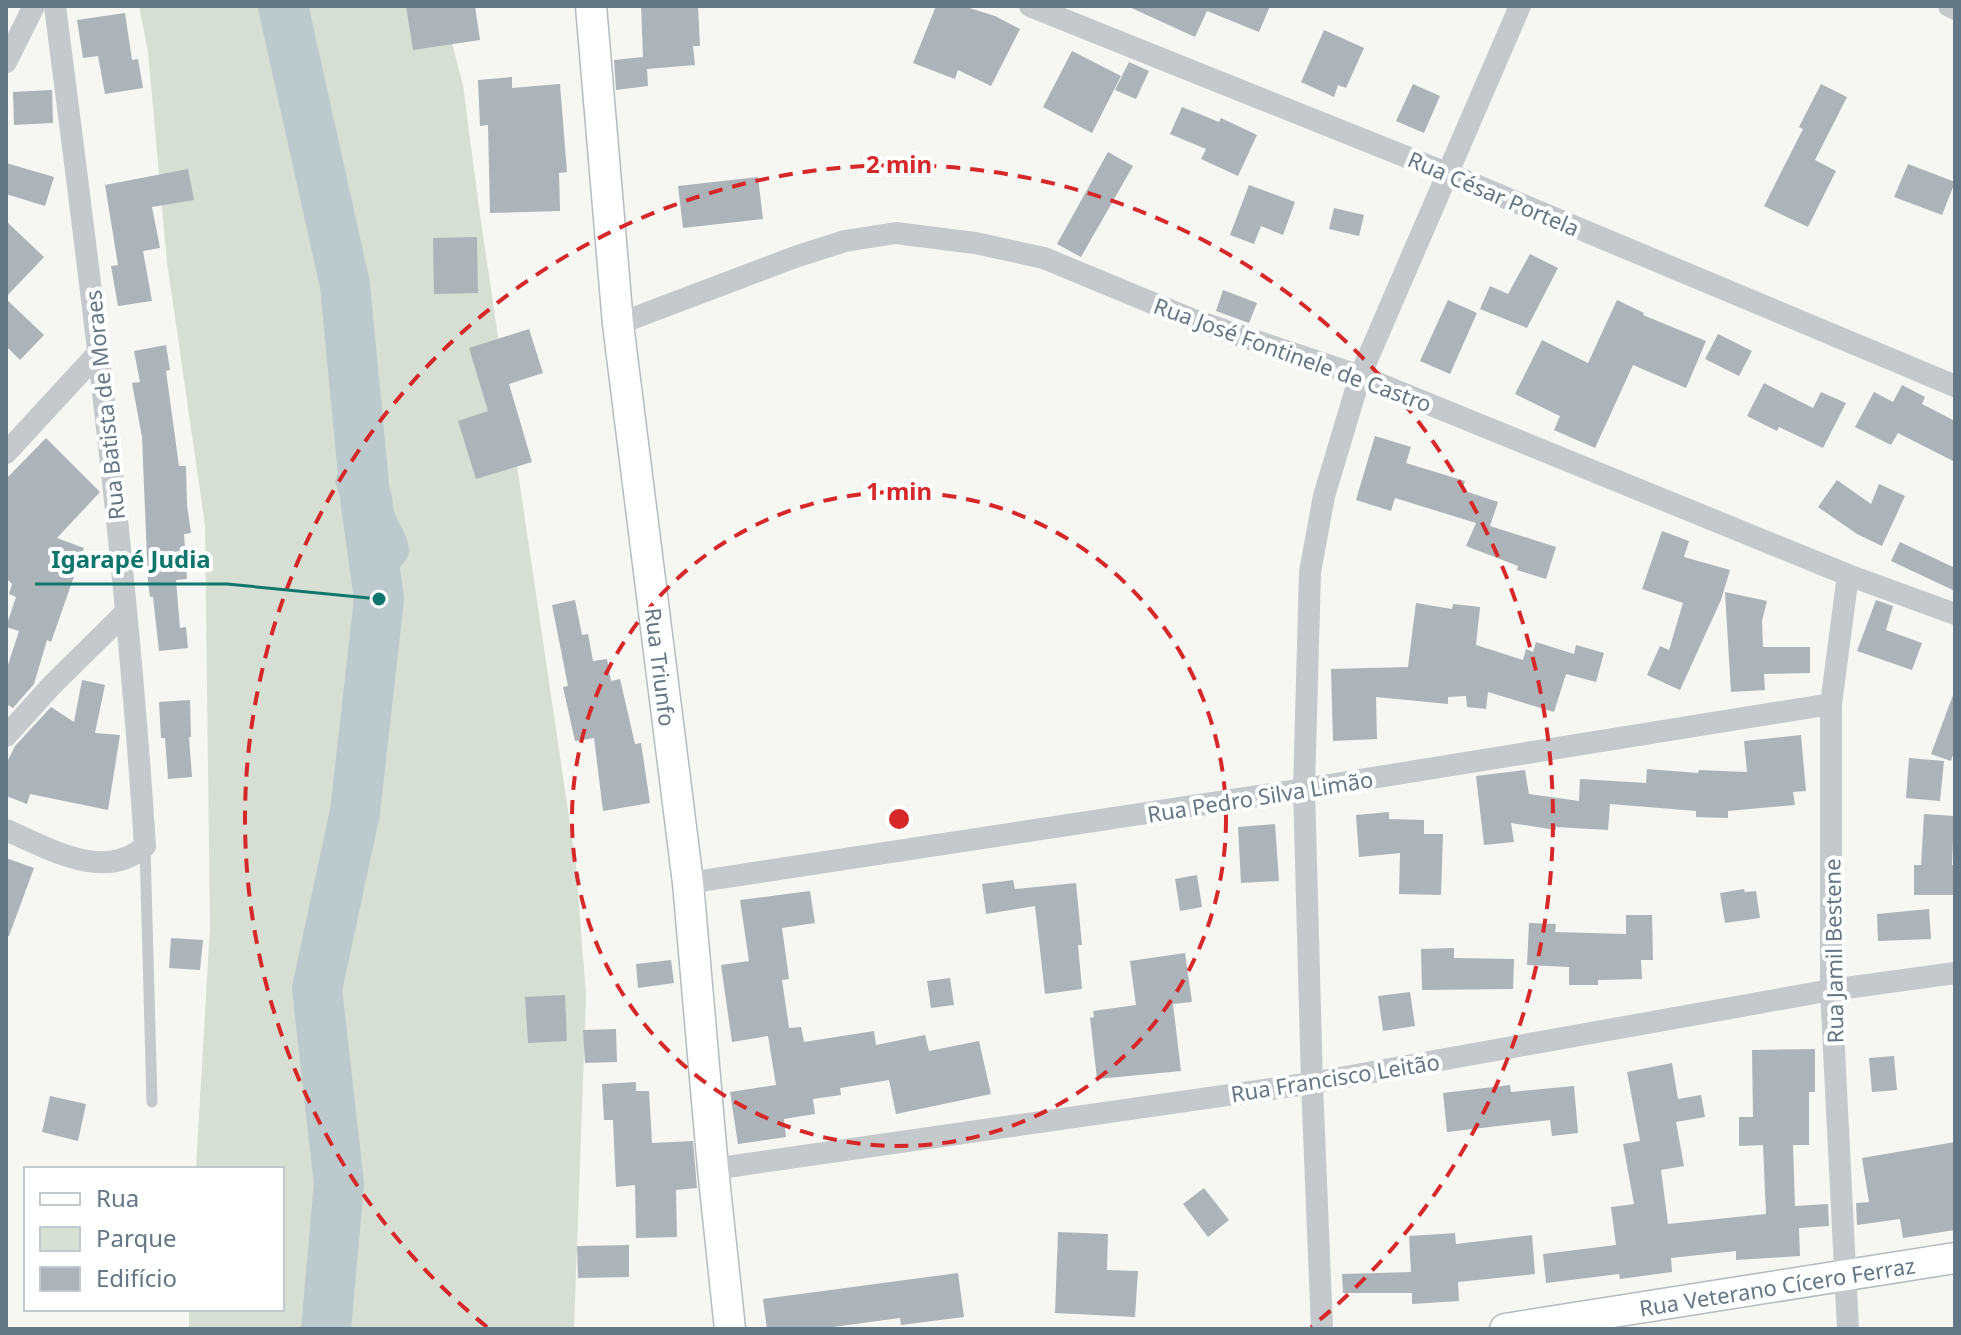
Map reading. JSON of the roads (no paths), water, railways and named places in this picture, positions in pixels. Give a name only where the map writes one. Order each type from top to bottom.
[{"type":"street","points":[[6,62],[34,6]]},
{"type":"street","name":"Rua Batista de Moraes","points":[[55,6],[100,351],[145,846]]},
{"type":"street","name":"Rua Triunfo","points":[[591,6],[618,324],[688,883],[730,1329]]},
{"type":"street","name":"Rua César Portela","points":[[1030,6],[1449,174],[1955,386]]},
{"type":"street","points":[[1322,1329],[1304,789],[1310,572],[1324,496],[1360,376],[1520,6]]},
{"type":"street","points":[[1949,6],[1955,9]]},
{"type":"street","name":"Rua José Fontinele de Castro","points":[[618,324],[845,241],[896,233],[975,243],[1044,258],[1191,319],[1360,376],[1848,575],[1955,614]]},
{"type":"street","points":[[6,453],[100,351]]},
{"type":"street","name":"Rua Jamil Bestene","points":[[1848,575],[1831,704],[1831,990],[1848,1329]]},
{"type":"street","points":[[6,736],[52,685],[126,612]]},
{"type":"street","name":"Rua Pedro Silva Limão","points":[[688,883],[1304,789],[1831,704]]},
{"type":"street","points":[[6,830],[78,860],[102,863],[132,858],[145,846]]},
{"type":"street","name":"Rua Francisco Leitão","points":[[713,1169],[1312,1083],[1831,990],[1955,973]]},
{"type":"street","name":"Rua Veterano Cícero Ferraz","points":[[1505,1329],[1955,1258]]},
{"type":"lane","points":[[145,846],[152,1102]]},
{"type":"waterway","points":[[283,6],[345,285],[366,505],[379,599],[355,812],[317,989],[339,1184],[326,1329]]},
{"type":"place","name":"Igarapé Judia","points":[[379,599]]}]
